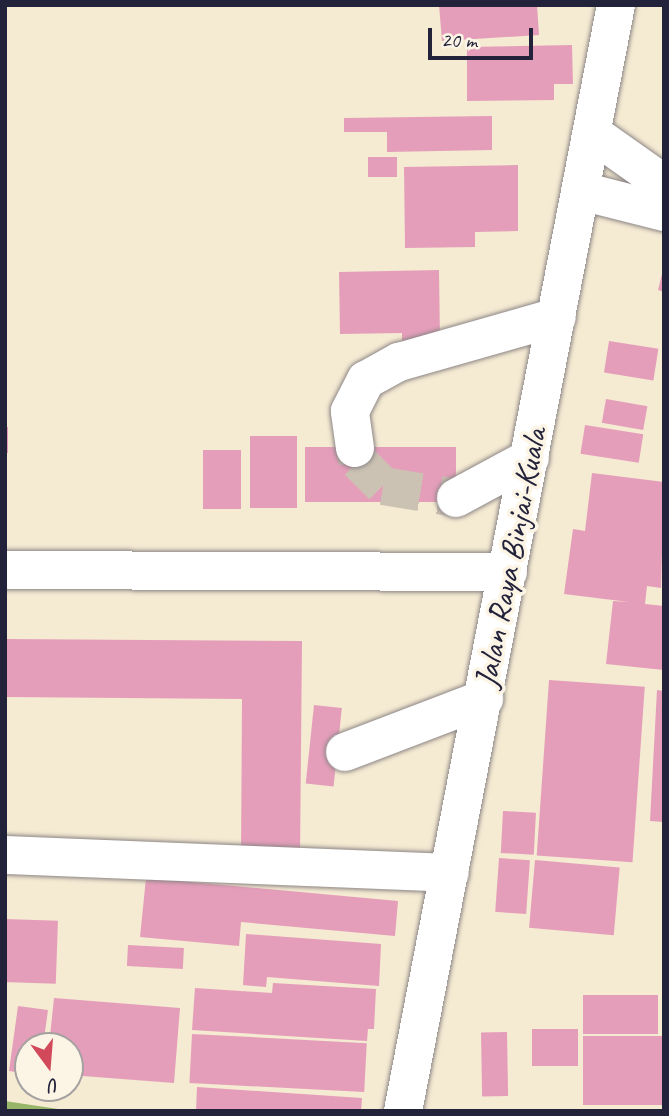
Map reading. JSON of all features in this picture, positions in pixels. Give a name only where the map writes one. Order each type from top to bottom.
[{"type":"main road","name":"Jalan Raya Binjai-Kuala","points":[[403,1111],[616,5]]},
{"type":"main road","points":[[592,133],[664,184]]},
{"type":"main road","points":[[581,191],[664,212]]},
{"type":"main road","points":[[355,448],[350,411],[366,380],[399,362],[557,317]]},
{"type":"main road","points":[[456,498],[530,458]]},
{"type":"main road","points":[[5,570],[508,572]]},
{"type":"main road","points":[[345,752],[484,699]]},
{"type":"main road","points":[[5,855],[450,873]]},
{"type":"green space","points":[[5,1101],[71,1111],[5,1111]]},
{"type":"building","points":[[439,5],[537,5],[539,35],[442,41]]},
{"type":"building","points":[[572,45],[573,84],[554,84],[554,100],[467,101],[467,47]]},
{"type":"building","points":[[492,116],[492,150],[387,152],[387,132],[344,132],[344,118]]},
{"type":"building","points":[[368,157],[397,157],[397,177],[368,177]]},
{"type":"building","points":[[518,165],[518,231],[475,232],[475,247],[405,248],[404,167]]},
{"type":"building","points":[[439,270],[440,342],[402,343],[402,333],[340,334],[339,272]]},
{"type":"building","points":[[664,270],[664,292],[658,290]]},
{"type":"building","points":[[609,341],[658,349],[653,380],[604,373]]},
{"type":"building","points":[[606,399],[647,406],[643,430],[602,423]]},
{"type":"building","points":[[585,425],[643,434],[639,463],[580,454]]},
{"type":"building","points":[[5,427],[8,427],[8,453],[5,453]]},
{"type":"building","points":[[250,436],[297,436],[297,508],[250,508]]},
{"type":"building","points":[[305,447],[456,447],[456,502],[305,502]]},
{"type":"building","points":[[203,450],[241,450],[241,509],[203,509]]},
{"type":"building","points":[[592,473],[664,482],[661,588],[647,586],[645,604],[664,606],[664,670],[606,664],[613,601],[629,602],[564,594],[573,529],[585,531]]},
{"type":"building","points":[[5,639],[302,641],[300,858],[241,858],[242,699],[5,697]]},
{"type":"building","points":[[549,680],[645,687],[632,862],[537,856]]},
{"type":"building","points":[[657,690],[664,691],[664,822],[650,821]]},
{"type":"building","points":[[314,705],[342,708],[334,786],[306,784]]},
{"type":"building","points":[[503,811],[536,813],[534,855],[501,853]]},
{"type":"building","points":[[499,858],[530,860],[526,914],[495,912]]},
{"type":"building","points":[[535,860],[620,867],[614,935],[529,928]]},
{"type":"building","points":[[146,878],[398,901],[395,936],[241,922],[239,946],[140,937]]},
{"type":"building","points":[[5,919],[58,921],[56,984],[5,982]]},
{"type":"building","points":[[246,934],[381,944],[379,986],[267,977],[266,987],[243,985]]},
{"type":"building","points":[[128,945],[184,948],[183,969],[127,966]]},
{"type":"building","points":[[273,983],[376,989],[374,1029],[368,1029],[367,1041],[192,1030],[195,988],[272,993]]},
{"type":"building","points":[[583,995],[658,995],[658,1034],[583,1034]]},
{"type":"building","points":[[54,998],[180,1008],[174,1083],[84,1076],[84,1032],[50,1032]]},
{"type":"building","points":[[18,1006],[48,1010],[45,1032],[14,1032]]},
{"type":"building","points":[[532,1029],[578,1029],[578,1066],[532,1066]]},
{"type":"building","points":[[481,1032],[507,1032],[508,1096],[482,1096]]},
{"type":"building","points":[[192,1034],[367,1043],[364,1092],[189,1083]]},
{"type":"building","points":[[14,1035],[14,1072],[9,1071]]},
{"type":"building","points":[[583,1036],[664,1036],[664,1105],[583,1105]]},
{"type":"building","points":[[197,1087],[362,1098],[361,1111],[196,1111]]},
{"type":"tunnel","points":[[355,448],[358,461],[383,486],[456,498]]}]
